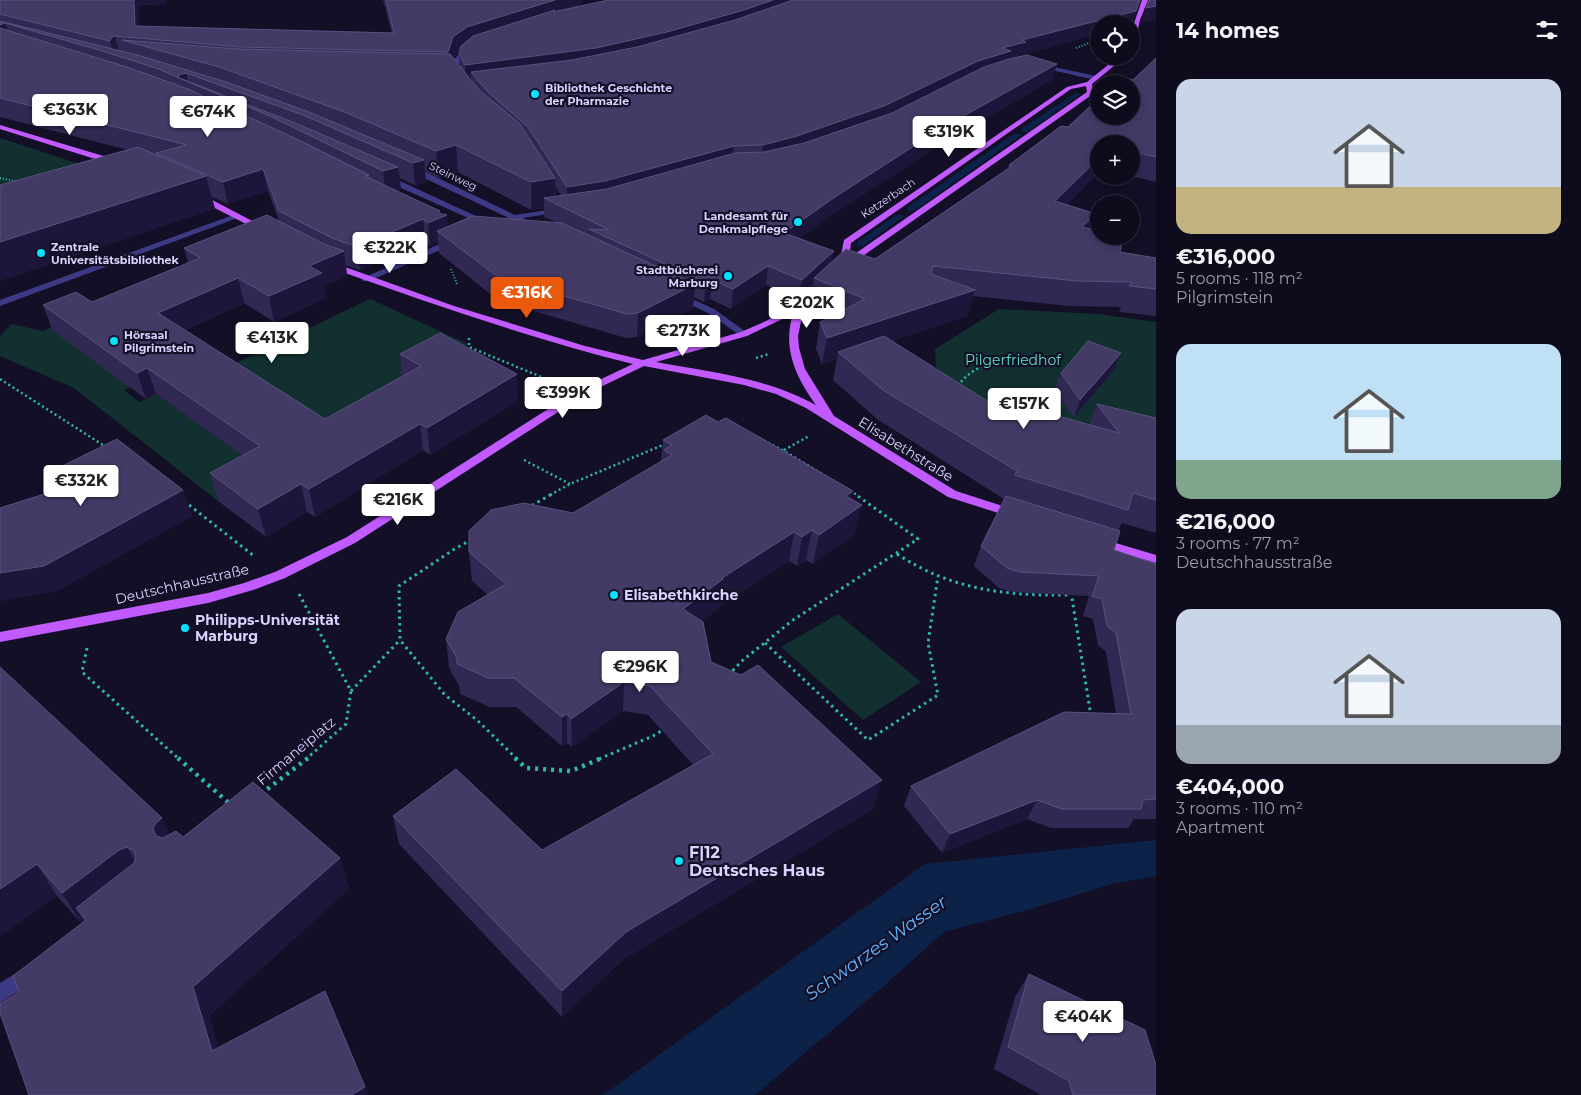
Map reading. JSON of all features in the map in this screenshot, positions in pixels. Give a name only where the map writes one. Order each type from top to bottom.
[{"type":"main road","points":[[1139,15],[1145,0]]},
{"type":"main road","name":"Ketzerbach","points":[[1099,75],[1112,65]]},
{"type":"main road","name":"Ketzerbach","points":[[836,272],[847,242],[1069,88],[1090,81]]},
{"type":"main road","name":"Ketzerbach","points":[[643,363],[744,334],[800,306],[836,272],[1090,93]]},
{"type":"main road","points":[[0,127],[124,165]]},
{"type":"main road","points":[[186,191],[273,234]]},
{"type":"main road","name":"Elisabethstraße","points":[[324,261],[366,279],[526,332],[643,363],[759,385],[810,406],[952,494],[1026,518]]},
{"type":"main road","points":[[800,306],[793,334],[796,360],[807,385],[834,422]]},
{"type":"main road","name":"Deutschhausstraße","points":[[0,636],[208,598],[248,587],[280,575],[351,540],[582,392],[643,363]]},
{"type":"main road","points":[[1090,539],[1156,559]]},
{"type":"street","points":[[453,77],[454,63],[459,55],[480,46]]},
{"type":"street","points":[[1031,65],[1046,66],[1090,79]]},
{"type":"street","name":"Steinweg","points":[[404,166],[541,230]]},
{"type":"street","points":[[374,173],[492,225]]},
{"type":"street","points":[[476,232],[514,217],[568,208],[558,201]]},
{"type":"street","points":[[0,304],[239,216]]},
{"type":"street","points":[[366,279],[456,235]]},
{"type":"street","points":[[666,289],[711,311],[744,334]]},
{"type":"street","points":[[0,994],[46,962]]},
{"type":"path","points":[[0,178],[21,182]]},
{"type":"path","points":[[469,347],[537,376],[582,392]]},
{"type":"path","points":[[957,388],[967,375],[989,364],[1034,358],[1057,362]]},
{"type":"path","points":[[0,379],[108,448]]},
{"type":"path","points":[[717,427],[741,429],[784,451],[852,492],[918,539],[793,620],[743,660],[692,712],[653,736],[571,771],[526,768],[477,720],[445,695],[400,640],[399,586],[453,550],[570,484],[689,434],[717,427]]},
{"type":"path","points":[[784,451],[813,435]]},
{"type":"path","points":[[524,460],[570,484]]},
{"type":"path","points":[[183,500],[280,575],[301,596],[351,691],[400,640]]},
{"type":"path","points":[[897,554],[907,562],[961,586],[1011,595],[1070,595]]},
{"type":"path","points":[[764,643],[868,740],[938,695],[928,643],[938,576]]},
{"type":"path","points":[[1072,587],[1070,595],[1092,724]]},
{"type":"path","points":[[92,620],[82,672],[239,812]]},
{"type":"path","name":"Firmaneiplatz","points":[[259,796],[324,745],[346,724],[351,691]]},
{"type":"green space","points":[[0,138],[83,165],[0,209]]},
{"type":"green space","points":[[370,299],[468,344],[442,359],[330,446],[217,372]]},
{"type":"green space","name":"Pilgerfriedhof","points":[[999,309],[1098,314],[1156,322],[1156,428],[1030,420],[990,405],[945,380],[936,367],[935,349]]},
{"type":"green space","points":[[86,311],[142,382],[124,390],[139,402],[156,394],[267,473],[218,501],[74,388],[0,356],[0,336],[11,324],[43,331]]},
{"type":"green space","points":[[838,614],[921,682],[863,720],[781,647]]},
{"type":"water","name":"Schwarzes Wasser","points":[[1156,840],[1156,876],[1112,884],[1031,909],[944,932],[869,999],[755,1095],[603,1095],[925,864]]},
{"type":"building","points":[[0,0],[134,0],[135,26],[394,33],[386,0],[555,0],[467,27],[453,37],[448,52],[239,47],[115,36],[110,41],[0,14]]},
{"type":"building","points":[[608,0],[773,0],[667,32],[596,48],[465,65],[459,53],[461,46],[473,36],[555,10],[553,12]]},
{"type":"building","points":[[793,0],[1140,0],[1136,11],[1120,15],[1090,15],[1090,23],[1022,40],[1026,42],[1002,48],[1011,51],[978,61],[884,106],[797,136],[763,145],[734,146],[605,181],[567,187],[528,127],[488,92],[471,72],[572,60],[637,47],[735,20]]},
{"type":"building","points":[[1149,0],[1156,0],[1156,6],[1146,8]]},
{"type":"building","points":[[0,21],[141,56],[229,83],[309,112],[424,160],[413,163],[303,115],[186,73],[178,75],[179,78],[156,68],[99,50],[5,23],[0,25]]},
{"type":"building","points":[[0,28],[130,68],[188,89],[303,142],[369,175],[365,176],[440,211],[438,213],[447,215],[428,223],[423,219],[357,247],[332,238],[279,211],[263,169],[223,182],[156,153],[187,145],[0,98]]},
{"type":"building","points":[[122,40],[238,49],[450,54],[479,90],[519,123],[555,178],[531,182],[456,145],[436,151],[347,113],[219,67]]},
{"type":"building","points":[[1027,55],[1057,64],[942,128],[835,197],[784,233],[834,251],[802,280],[768,266],[733,289],[712,280],[706,283],[589,229],[609,230],[544,198],[607,189],[735,153],[764,152],[804,143],[892,113],[984,67]]},
{"type":"building","points":[[1156,58],[1156,157],[1140,153],[1140,135],[1090,135],[1090,167],[1055,201],[1090,212],[1090,220],[1082,227],[1090,229],[1090,245],[1122,245],[1120,252],[1156,258],[1156,289],[1129,286],[1132,282],[1077,281],[933,266],[931,274],[975,290],[827,338],[820,322],[865,299],[814,278],[846,249],[875,259],[1012,166],[1009,165],[1061,126],[1068,127],[1090,106],[1090,125],[1140,125],[1140,75],[1138,75]]},
{"type":"building","points":[[187,81],[295,123],[398,167],[383,171],[272,117]]},
{"type":"building","points":[[138,147],[206,176],[0,242],[0,185]]},
{"type":"building","points":[[267,215],[324,244],[344,251],[309,266],[322,273],[269,296],[238,278],[158,313],[325,419],[421,366],[400,354],[440,333],[517,374],[427,428],[420,424],[309,489],[301,484],[258,509],[210,473],[260,446],[147,368],[137,373],[43,305],[76,292],[92,302],[200,258],[184,248]]},
{"type":"building","points":[[473,216],[562,223],[695,284],[638,313],[627,314],[498,277],[437,231]]},
{"type":"building","points":[[884,336],[1003,411],[1008,402],[1119,433],[1097,404],[1156,418],[1156,500],[1133,493],[1128,510],[1015,475],[1017,471],[883,390],[838,352]]},
{"type":"building","points":[[1088,341],[1121,353],[1080,400],[1061,373]]},
{"type":"building","points":[[706,415],[718,422],[726,418],[853,491],[846,496],[862,505],[819,535],[812,530],[802,537],[794,532],[722,578],[683,609],[703,622],[711,662],[741,675],[758,665],[882,780],[626,932],[562,991],[393,816],[456,769],[542,850],[713,754],[650,686],[624,682],[571,719],[567,714],[562,717],[514,678],[488,678],[457,664],[457,658],[446,639],[458,612],[506,584],[469,552],[469,531],[491,510],[524,503],[573,513],[672,455],[664,450],[672,445],[663,440]]},
{"type":"building","points":[[117,439],[183,490],[44,566],[0,573],[0,508],[70,486],[52,471]]},
{"type":"building","points":[[1006,496],[1120,531],[1114,550],[1156,564],[1156,799],[1143,800],[1141,809],[1062,809],[1037,800],[950,834],[911,786],[1064,712],[1131,714],[1116,633],[1107,626],[1102,599],[1092,596],[1099,576],[1020,572],[1007,568],[981,546]]},
{"type":"building","points":[[0,667],[162,818],[153,828],[156,836],[163,838],[176,831],[183,837],[253,782],[340,858],[193,987],[212,1051],[325,991],[365,1087],[351,1095],[29,1095],[0,1013],[0,1004],[19,992],[13,976],[86,920],[76,908],[134,863],[136,857],[134,851],[127,847],[119,850],[62,893],[37,864],[0,889]]},
{"type":"building","points":[[1029,974],[1145,1030],[1156,1065],[1156,1095],[1073,1095],[1069,1081],[1008,1047]]},
{"type":"waterway","name":"Ketzerbach","points":[[1025,130],[1078,94]]},
{"type":"waterway","name":"Ketzerbach","points":[[911,209],[1018,135]]},
{"type":"waterway","name":"Ketzerbach","points":[[860,244],[901,216]]},
{"type":"place","name":"Bibliothek Geschichte der Pharmazie","points":[[535,94]]},
{"type":"place","name":"Landesamt für Denkmalpflege","points":[[798,222]]},
{"type":"place","name":"Zentrale Universitätsbibliothek","points":[[41,253]]},
{"type":"place","name":"Stadtbücherei Marburg","points":[[728,276]]},
{"type":"place","name":"Hörsaal Pilgrimstein","points":[[114,341]]},
{"type":"place","name":"Elisabethkirche","points":[[614,595]]},
{"type":"place","name":"Philipps-Universität Marburg","points":[[185,628]]},
{"type":"place","name":"F|12 Deutsches Haus","points":[[679,861]]}]
